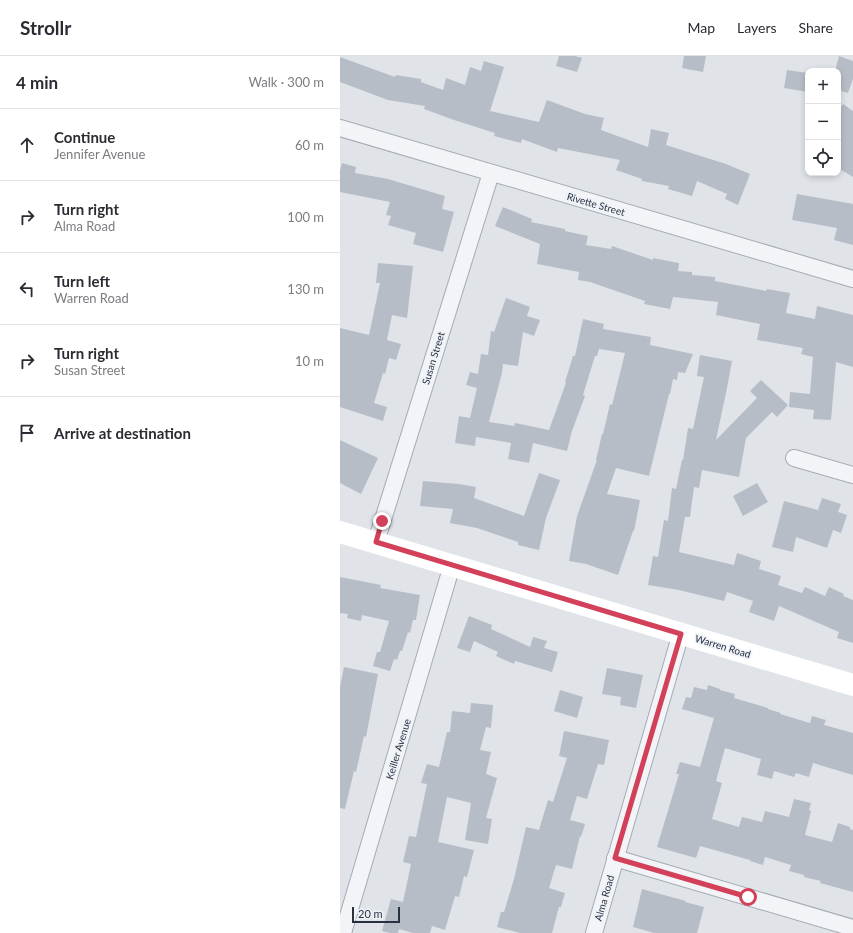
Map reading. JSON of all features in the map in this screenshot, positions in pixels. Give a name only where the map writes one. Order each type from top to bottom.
[{"type":"street","name":"Rivette Street","points":[[340,128],[853,279]]},
{"type":"street","name":"Susan Street","points":[[376,542],[491,173]]},
{"type":"street","points":[[794,458],[853,475]]},
{"type":"street","name":"Warren Road","points":[[340,532],[853,685]]},
{"type":"street","name":"Keiller Avenue","points":[[343,933],[452,565]]},
{"type":"street","name":"Alma Road","points":[[594,933],[681,634]]},
{"type":"street","points":[[615,858],[853,928]]},
{"type":"building","points":[[559,56],[575,56],[582,58],[577,72],[556,66]]},
{"type":"building","points":[[684,56],[706,56],[703,72],[682,68]]},
{"type":"building","points":[[839,56],[853,61],[853,79],[848,93],[841,91],[841,68],[836,68]]},
{"type":"building","points":[[340,57],[395,77],[396,75],[421,79],[421,82],[443,90],[446,78],[465,85],[470,67],[481,71],[484,61],[504,67],[490,111],[539,122],[547,100],[585,114],[604,118],[601,130],[648,147],[651,129],[669,133],[666,145],[726,164],[750,174],[738,205],[725,199],[727,194],[697,181],[692,196],[668,189],[669,186],[642,181],[642,179],[616,170],[620,160],[558,148],[557,152],[522,139],[521,143],[494,136],[495,133],[424,109],[425,106],[388,100],[340,82]]},
{"type":"building","points":[[787,70],[805,73],[805,92],[784,88]]},
{"type":"building","points":[[843,104],[853,111],[853,177],[841,170],[841,107]]},
{"type":"building","points":[[342,163],[356,167],[355,173],[388,179],[445,196],[442,209],[454,212],[443,252],[413,244],[416,233],[388,225],[391,216],[386,215],[390,202],[340,192],[340,171]]},
{"type":"building","points":[[797,194],[853,204],[853,245],[834,240],[837,228],[792,220]]},
{"type":"building","points":[[503,207],[532,219],[531,222],[565,229],[565,231],[588,236],[586,245],[611,249],[612,246],[653,260],[653,258],[679,263],[678,271],[692,272],[692,275],[715,277],[715,281],[766,291],[767,289],[790,293],[786,313],[815,319],[817,306],[853,315],[853,367],[836,362],[831,420],[813,419],[814,410],[789,407],[790,392],[810,394],[813,357],[801,354],[803,348],[757,340],[760,324],[716,315],[718,302],[673,297],[670,309],[644,304],[645,301],[590,282],[578,280],[579,272],[537,264],[540,244],[495,226]]},
{"type":"building","points":[[378,263],[413,266],[407,318],[392,315],[387,340],[401,344],[396,360],[389,358],[385,374],[383,373],[374,403],[387,407],[383,421],[340,407],[340,328],[369,335],[380,283],[376,283]]},
{"type":"building","points":[[506,298],[530,307],[527,316],[540,320],[534,336],[523,332],[518,366],[503,364],[489,422],[514,426],[515,423],[549,430],[566,383],[565,382],[573,356],[575,356],[583,319],[604,324],[603,329],[651,337],[650,345],[693,354],[685,373],[678,372],[677,380],[673,379],[649,476],[616,468],[607,494],[640,500],[634,531],[618,575],[586,564],[569,561],[577,516],[597,460],[602,434],[610,404],[612,405],[625,353],[599,349],[597,356],[595,356],[583,395],[585,396],[572,431],[567,451],[533,443],[529,463],[508,459],[511,443],[476,437],[475,446],[455,443],[459,416],[470,418],[477,388],[466,385],[470,372],[478,374],[481,354],[488,355],[491,331],[494,332]]},
{"type":"building","points":[[700,355],[732,361],[716,440],[757,398],[750,391],[761,380],[788,405],[777,417],[772,412],[746,438],[739,477],[702,470],[699,488],[694,487],[690,517],[685,517],[679,552],[734,565],[737,553],[761,561],[759,569],[781,576],[778,585],[802,593],[805,587],[825,596],[829,587],[844,594],[843,596],[853,600],[853,643],[837,638],[839,632],[779,606],[774,621],[749,612],[753,601],[727,592],[724,601],[679,590],[648,585],[653,556],[658,557],[664,520],[668,521],[672,488],[676,489],[683,460],[688,428],[693,429],[704,377],[697,376]]},
{"type":"building","points":[[340,440],[378,458],[361,494],[340,483]]},
{"type":"building","points":[[539,473],[560,480],[546,518],[539,550],[518,545],[518,542],[477,528],[450,523],[453,509],[420,506],[423,481],[459,484],[476,487],[474,498],[524,516]]},
{"type":"building","points":[[757,483],[768,502],[743,516],[733,496]]},
{"type":"building","points":[[822,498],[841,504],[838,512],[847,515],[841,533],[833,530],[827,548],[796,537],[793,552],[772,547],[784,501],[818,510]]},
{"type":"building","points":[[340,577],[381,585],[380,588],[420,595],[416,620],[413,620],[410,633],[408,632],[402,651],[400,651],[397,660],[394,659],[390,671],[373,666],[377,652],[380,652],[389,621],[362,615],[361,621],[347,618],[348,614],[340,613]]},
{"type":"building","points":[[469,616],[492,625],[491,629],[530,647],[533,637],[547,641],[544,648],[558,652],[552,672],[515,661],[514,664],[496,656],[498,652],[474,641],[470,652],[457,648]]},
{"type":"building","points":[[344,667],[378,674],[366,737],[364,736],[356,772],[354,771],[345,809],[340,808],[340,687]]},
{"type":"building","points":[[607,668],[643,675],[636,708],[620,705],[621,697],[602,694]]},
{"type":"building","points":[[708,685],[735,694],[734,698],[768,708],[781,713],[780,714],[810,723],[812,716],[826,720],[824,725],[853,733],[853,775],[813,763],[809,777],[796,773],[794,777],[774,771],[772,779],[757,775],[761,759],[725,748],[716,781],[722,783],[712,819],[739,827],[742,817],[762,822],[765,811],[789,817],[794,799],[811,803],[809,810],[811,811],[805,835],[832,842],[838,823],[850,827],[850,829],[853,830],[853,892],[804,877],[804,875],[789,871],[791,865],[765,857],[763,865],[700,846],[696,858],[657,847],[679,774],[676,774],[680,762],[700,767],[714,718],[682,709],[686,697],[691,698],[694,687],[707,690]]},
{"type":"building","points":[[560,690],[583,697],[577,718],[554,711]]},
{"type":"building","points":[[471,703],[493,705],[491,728],[486,727],[480,750],[491,752],[486,774],[497,778],[486,818],[492,819],[488,844],[465,840],[471,803],[447,797],[438,842],[474,850],[467,877],[464,876],[459,897],[455,896],[445,930],[432,926],[430,933],[413,933],[399,929],[398,933],[382,931],[391,899],[403,902],[411,864],[403,862],[409,836],[416,837],[427,784],[421,783],[427,764],[439,767],[447,732],[450,732],[452,711],[470,713]]},
{"type":"building","points":[[564,731],[609,740],[604,765],[598,764],[587,799],[577,796],[570,820],[585,824],[581,837],[580,836],[572,869],[556,865],[549,888],[565,893],[561,907],[559,907],[552,933],[520,933],[497,927],[501,912],[504,912],[514,879],[526,827],[539,830],[548,800],[553,802],[567,758],[559,756]]},
{"type":"building","points":[[642,889],[704,907],[697,933],[654,933],[633,927]]},
{"type":"route","points":[[382,521],[376,542],[681,634],[615,858],[748,897]]}]
